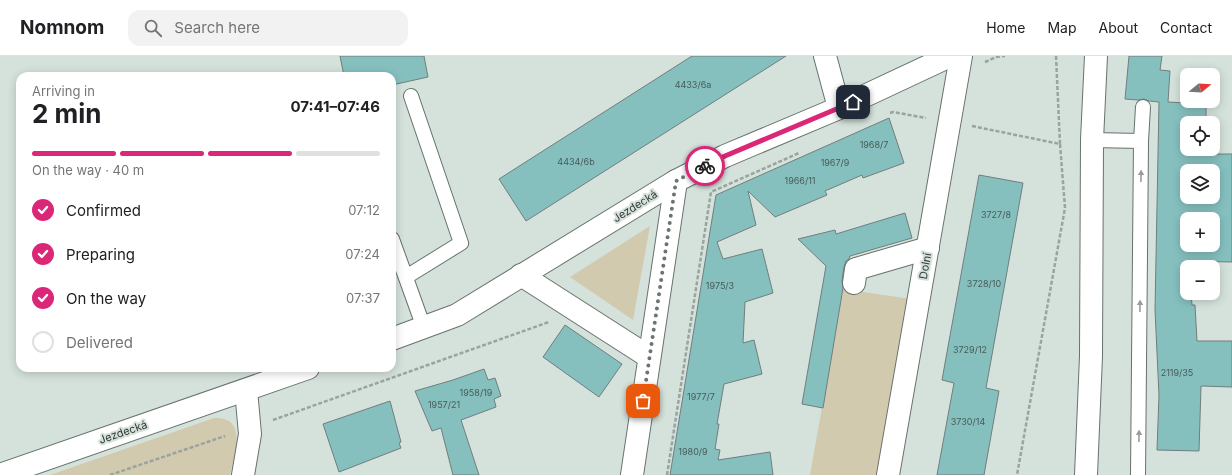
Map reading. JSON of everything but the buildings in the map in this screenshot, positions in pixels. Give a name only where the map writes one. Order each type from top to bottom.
[{"type":"street","points":[[825,56],[839,108]]},
{"type":"street","name":"Jezdecká","points":[[396,338],[458,315],[676,181],[725,156],[839,108],[950,56]]},
{"type":"street","name":"Dolní","points":[[888,475],[961,56]]},
{"type":"street","points":[[1086,475],[1091,356],[1092,140],[1096,56]]},
{"type":"street","points":[[632,475],[676,181]]},
{"type":"street","points":[[854,283],[856,269],[928,248]]},
{"type":"street","points":[[521,275],[649,357]]},
{"type":"street","name":"Jezdecká","points":[[0,475],[297,372]]},
{"type":"street","points":[[243,475],[250,434],[246,390]]},
{"type":"lane","points":[[406,277],[461,244],[411,96]]},
{"type":"lane","points":[[1138,475],[1141,141],[1143,106]]},
{"type":"lane","points":[[1092,140],[1141,141]]},
{"type":"lane","points":[[396,250],[424,328]]},
{"type":"path","points":[[1017,475],[1065,208],[1060,144],[1056,56]]},
{"type":"path","points":[[885,115],[892,112],[1060,144]]},
{"type":"path","points":[[667,475],[711,192],[806,150]]},
{"type":"path","points":[[110,475],[250,428],[554,320]]},
{"type":"shaded area","points":[[650,226],[633,320],[570,277]]},
{"type":"shaded area","points":[[843,289],[911,299],[880,475],[810,475]]},
{"type":"shaded area","points":[[214,418],[225,419],[232,423],[235,430],[237,438],[236,448],[230,475],[50,475]]},
{"type":"way so far","points":[[643,401],[676,181],[705,166]]},
{"type":"route","points":[[705,166],[725,156],[853,102]]}]
